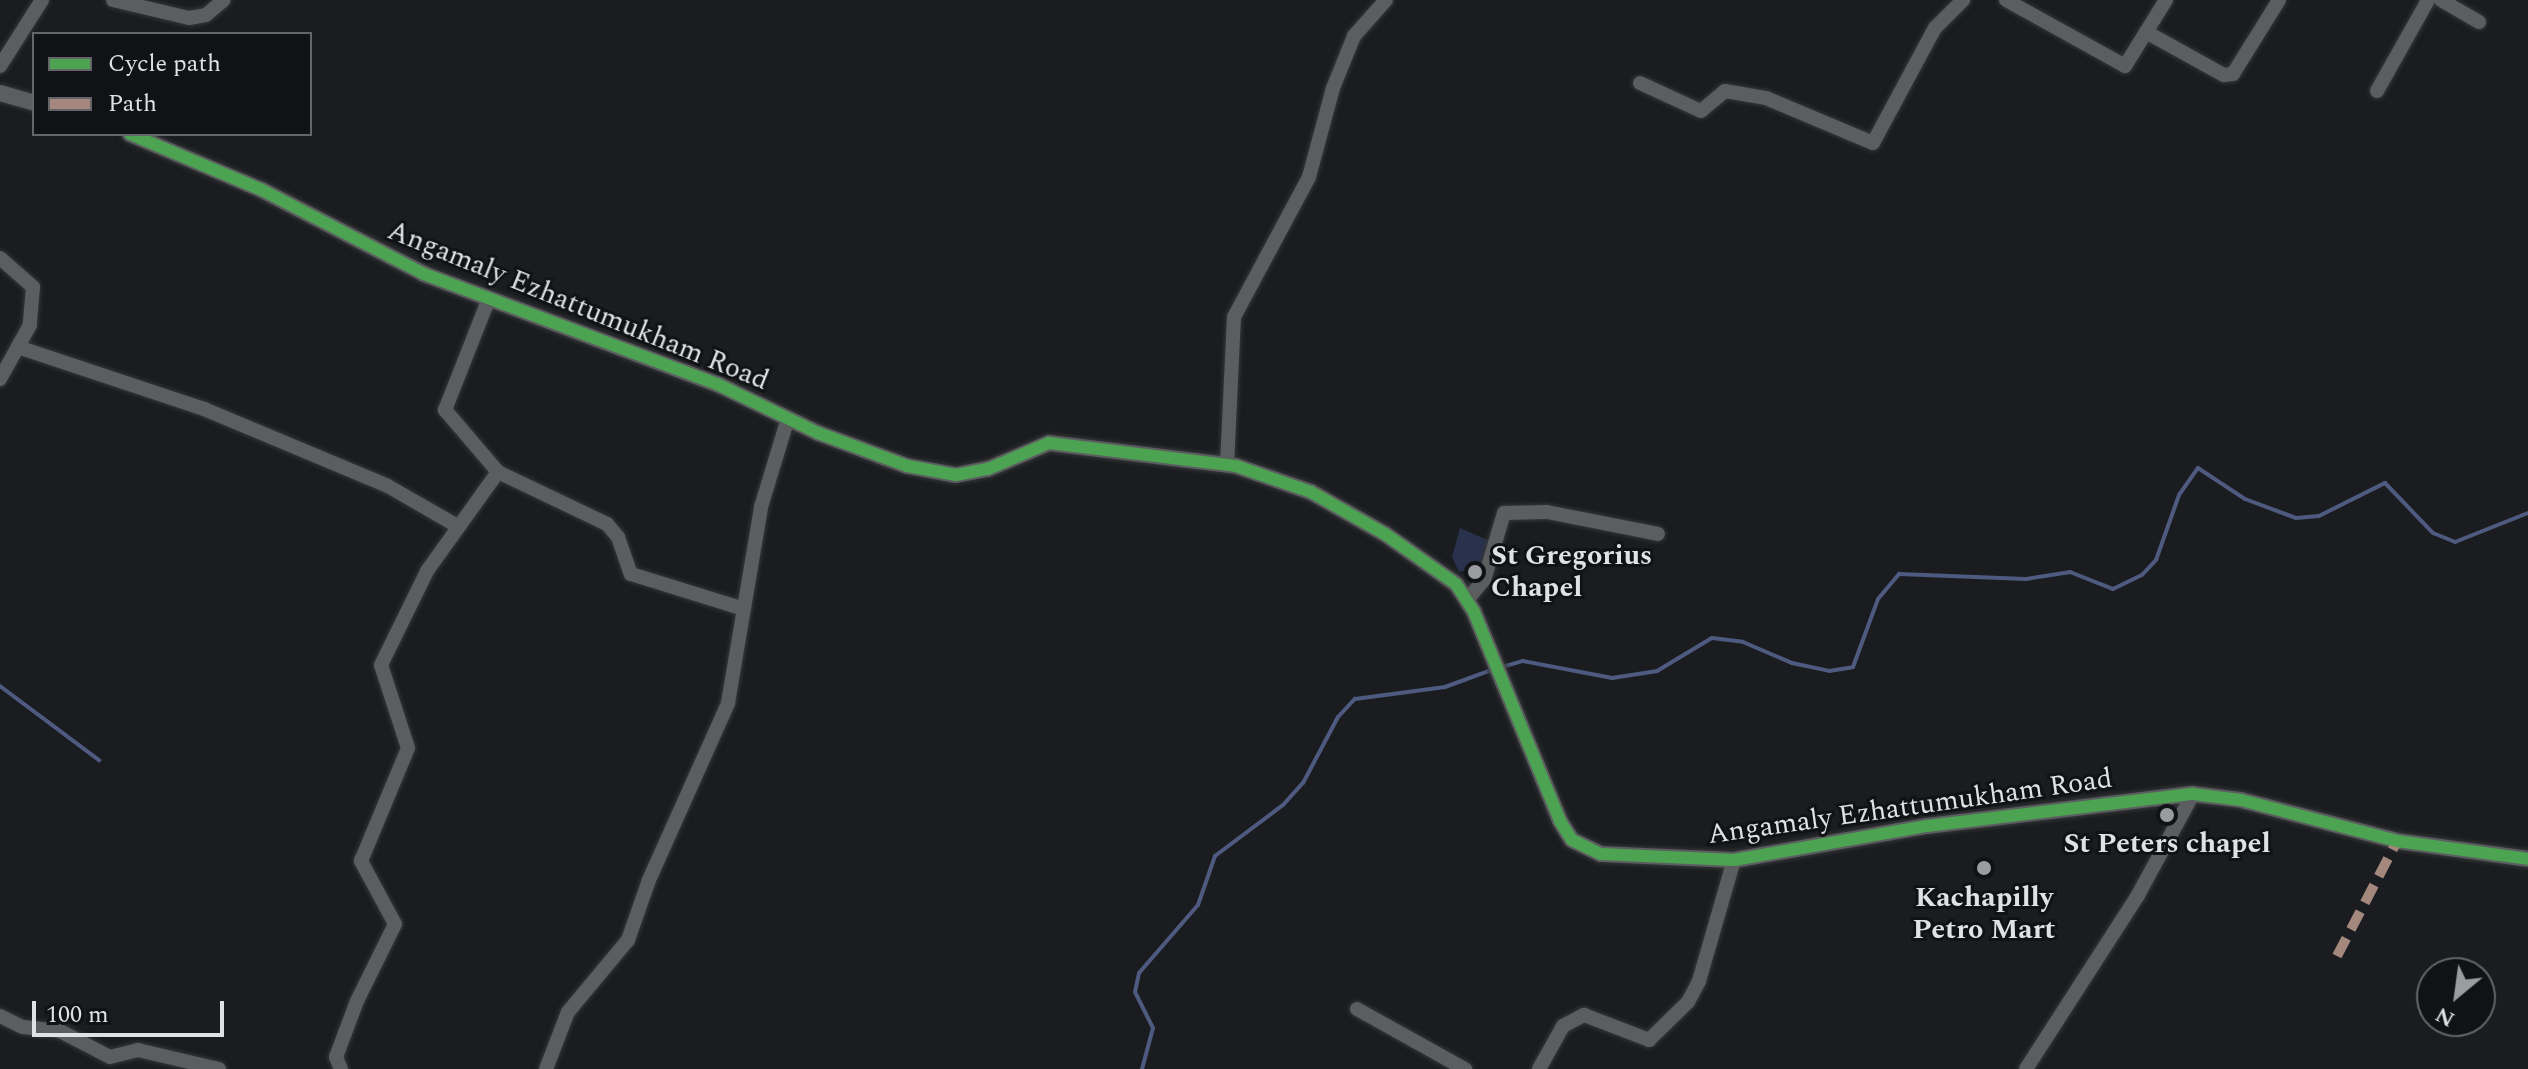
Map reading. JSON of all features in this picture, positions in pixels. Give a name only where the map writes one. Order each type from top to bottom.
[{"type":"street","points":[[0,66],[42,0]]},
{"type":"street","points":[[113,0],[189,18],[206,15],[224,0]]},
{"type":"street","points":[[1227,465],[1234,317],[1309,177],[1333,88],[1354,36],[1386,0]]},
{"type":"street","points":[[1640,83],[1701,111],[1725,91],[1766,98],[1873,143],[1935,28],[1963,0]]},
{"type":"street","points":[[2006,0],[2125,66],[2166,0]]},
{"type":"street","points":[[2146,32],[2224,75],[2233,74],[2279,0]]},
{"type":"street","points":[[2377,91],[2428,0]]},
{"type":"street","points":[[2441,0],[2479,22]]},
{"type":"street","points":[[0,93],[32,102]]},
{"type":"street","name":"Angamaly Ezhattumukham Road","points":[[135,136],[214,167],[379,253],[488,301],[672,366],[788,418],[932,473],[988,469],[1049,443],[1227,465],[1311,492],[1436,567],[1467,600],[1539,776],[1572,840],[1601,854],[1734,860],[1927,826],[2193,794],[2241,800],[2397,841],[2528,859]]},
{"type":"street","points":[[0,258],[33,287],[30,325],[0,379]]},
{"type":"street","points":[[488,301],[445,410],[498,472],[607,524],[618,537],[631,574],[744,609]]},
{"type":"street","points":[[18,347],[204,409],[386,485],[459,527]]},
{"type":"street","points":[[546,1069],[568,1012],[628,940],[649,880],[728,703],[761,507],[788,418]]},
{"type":"street","points":[[341,1069],[336,1057],[395,924],[361,861],[408,748],[381,665],[427,571],[498,472]]},
{"type":"street","points":[[1467,600],[1484,580],[1504,513],[1547,512],[1658,534]]},
{"type":"street","points":[[2026,1069],[2138,895],[2193,794]]},
{"type":"street","points":[[1539,1069],[1563,1026],[1584,1015],[1649,1040],[1688,1002],[1699,981],[1734,860]]},
{"type":"street","points":[[1357,1009],[1465,1069]]},
{"type":"street","points":[[0,1016],[23,1027],[60,1031],[110,1057],[138,1050],[219,1069]]},
{"type":"shaded area","points":[[1460,528],[1492,542],[1484,566],[1459,572],[1452,557]]},
{"type":"waterway","points":[[1502,667],[1523,661],[1612,678],[1657,671],[1712,638],[1743,642],[1792,663],[1829,671],[1853,667],[1878,599],[1899,574],[2026,579],[2070,572],[2113,589],[2142,575],[2156,560],[2179,495],[2198,468],[2245,499],[2296,518],[2319,516],[2385,483],[2433,533],[2455,542],[2528,513]]},
{"type":"waterway","points":[[1142,1069],[1153,1028],[1135,992],[1139,973],[1198,905],[1215,856],[1283,805],[1303,783],[1338,717],[1355,699],[1445,687],[1494,669]]},
{"type":"waterway","points":[[0,686],[99,760]]},
{"type":"marked path","points":[[2337,956],[2397,841]]},
{"type":"cycle path","points":[[135,136],[262,190],[424,274],[717,384],[818,433],[907,466],[956,475],[988,469],[1049,443],[1236,466],[1311,492],[1385,534],[1456,584],[1474,612],[1560,821],[1572,840],[1601,854],[1734,860],[1927,826],[2193,794],[2241,800],[2397,841],[2528,859]]},
{"type":"place","name":"St Gregorius Chapel","points":[[1475,572]]},
{"type":"place","name":"St Peters chapel","points":[[2167,815]]},
{"type":"place","name":"Kachapilly Petro Mart","points":[[1984,868]]}]
